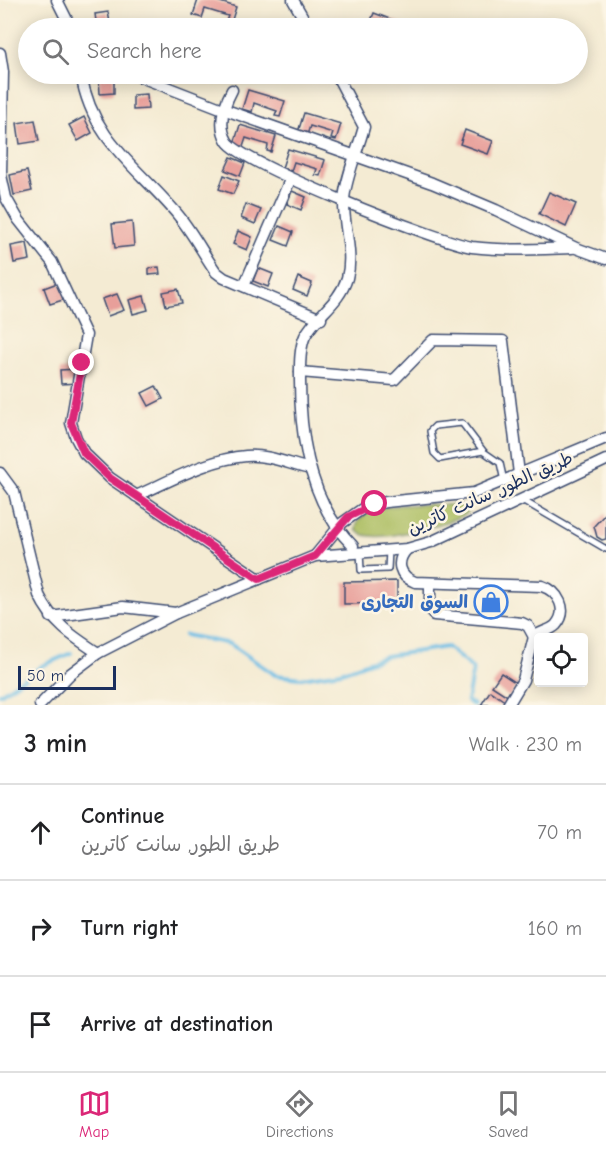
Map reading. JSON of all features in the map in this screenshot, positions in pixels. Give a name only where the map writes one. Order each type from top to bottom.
[{"type":"street","points":[[57,0],[66,18]]},
{"type":"street","points":[[293,0],[303,18]]},
{"type":"street","points":[[0,53],[3,72],[1,175],[6,198],[18,219],[52,262],[86,335],[71,423],[84,453],[110,478],[259,579]]},
{"type":"street","points":[[84,84],[96,118],[118,154],[176,213],[216,272],[321,319]]},
{"type":"street","points":[[159,84],[463,195],[576,248],[606,259]]},
{"type":"street","points":[[341,84],[364,127],[344,200],[350,263],[337,300],[305,336],[300,372],[300,420],[310,469],[336,529],[356,549]]},
{"type":"street","points":[[232,90],[223,109],[223,130],[227,141],[234,149],[290,180],[471,247],[576,248]]},
{"type":"street","points":[[244,286],[290,180]]},
{"type":"street","points":[[300,372],[394,380],[433,340],[503,341],[519,474]]},
{"type":"street","name":"طريق الطور, سانت كاترين","points":[[315,556],[348,517],[375,504],[465,495],[606,438]]},
{"type":"street","points":[[136,496],[206,466],[246,456],[264,457],[310,469]]},
{"type":"street","name":"طريق الطور, سانت كاترين","points":[[40,705],[70,674],[98,653],[176,613],[315,556],[356,549],[407,549],[431,542],[606,460]]},
{"type":"street","points":[[0,473],[14,492],[39,595],[51,617],[70,635],[98,653]]},
{"type":"street","points":[[348,517],[348,537],[356,549]]},
{"type":"street","points":[[407,549],[399,561],[403,575],[415,582],[548,588],[559,598],[562,612],[560,619],[550,630],[543,633]]},
{"type":"street","points":[[430,583],[430,608],[434,615],[522,623],[528,626],[534,637],[522,680],[508,705]]},
{"type":"street","points":[[51,617],[123,607],[176,613]]},
{"type":"lane","points":[[483,451],[440,459],[434,453],[430,430],[435,426],[460,422],[483,451],[501,465],[504,481]]},
{"type":"lane","points":[[521,499],[606,549]]},
{"type":"lane","points":[[356,549],[361,570],[388,569],[389,550]]},
{"type":"green space","points":[[419,504],[463,505],[468,511],[465,515],[409,532],[377,536],[364,535],[356,530],[359,519],[369,512],[384,508]]},
{"type":"building","points":[[198,0],[214,0],[236,7],[233,18],[205,9],[202,18],[193,15]]},
{"type":"building","points":[[108,12],[109,18],[96,18],[95,14]]},
{"type":"building","points":[[374,13],[387,18],[372,18]]},
{"type":"building","points":[[99,84],[114,84],[114,93],[100,94]]},
{"type":"building","points":[[248,90],[285,101],[280,117],[275,116],[277,111],[254,103],[252,112],[242,109]]},
{"type":"building","points":[[147,94],[148,109],[133,110],[133,95]]},
{"type":"building","points":[[304,113],[341,124],[336,140],[331,139],[333,133],[310,126],[307,135],[298,132]]},
{"type":"building","points":[[84,117],[92,133],[78,141],[69,125]]},
{"type":"building","points":[[35,120],[39,141],[20,144],[17,123]]},
{"type":"building","points":[[240,125],[276,136],[271,152],[267,151],[268,145],[246,138],[243,147],[234,144]]},
{"type":"building","points":[[465,130],[493,141],[488,154],[460,144]]},
{"type":"building","points":[[288,149],[325,160],[320,176],[315,175],[317,169],[294,162],[291,171],[282,168]]},
{"type":"building","points":[[231,157],[245,163],[240,176],[225,170]]},
{"type":"building","points":[[27,171],[32,191],[14,195],[10,175]]},
{"type":"building","points":[[224,175],[239,181],[233,194],[219,189]]},
{"type":"building","points":[[292,191],[306,197],[301,210],[287,204]]},
{"type":"building","points":[[549,192],[576,204],[566,227],[539,214]]},
{"type":"building","points":[[246,204],[261,210],[255,224],[241,218]]},
{"type":"building","points":[[132,222],[134,246],[115,248],[112,224]]},
{"type":"building","points":[[279,226],[293,232],[288,246],[273,240]]},
{"type":"building","points":[[238,231],[252,237],[247,250],[233,244]]},
{"type":"building","points":[[27,243],[30,260],[14,263],[11,246]]},
{"type":"building","points":[[159,267],[160,274],[149,275],[149,268]]},
{"type":"building","points":[[258,268],[273,274],[268,287],[253,281]]},
{"type":"building","points":[[298,277],[312,283],[307,296],[293,290]]},
{"type":"building","points":[[60,282],[66,299],[50,304],[44,288]]},
{"type":"building","points":[[178,289],[182,303],[166,306],[163,292]]},
{"type":"building","points":[[117,294],[124,310],[108,316],[102,299]]},
{"type":"building","points":[[144,296],[148,310],[133,314],[129,300]]},
{"type":"building","points":[[77,369],[78,383],[61,384],[60,370]]},
{"type":"building","points":[[156,386],[163,399],[149,406],[142,393]]},
{"type":"building","points":[[606,513],[606,539],[602,540],[597,537],[594,526]]},
{"type":"building","points":[[397,581],[397,603],[344,604],[344,582]]},
{"type":"building","points":[[501,673],[518,684],[509,697],[492,686]]},
{"type":"building","points":[[490,691],[506,702],[504,705],[481,705]]},
{"type":"waterway","points":[[185,635],[230,644],[275,675],[301,678],[341,672],[386,656],[447,647],[473,669],[467,701],[474,705]]},
{"type":"waterway","points":[[0,694],[42,666],[71,653]]},
{"type":"place","name":"السوق التجارى","points":[[491,602]]},
{"type":"route","points":[[82,363],[71,423],[75,438],[84,453],[110,478],[259,579],[315,556],[348,517],[356,511],[375,504]]}]
